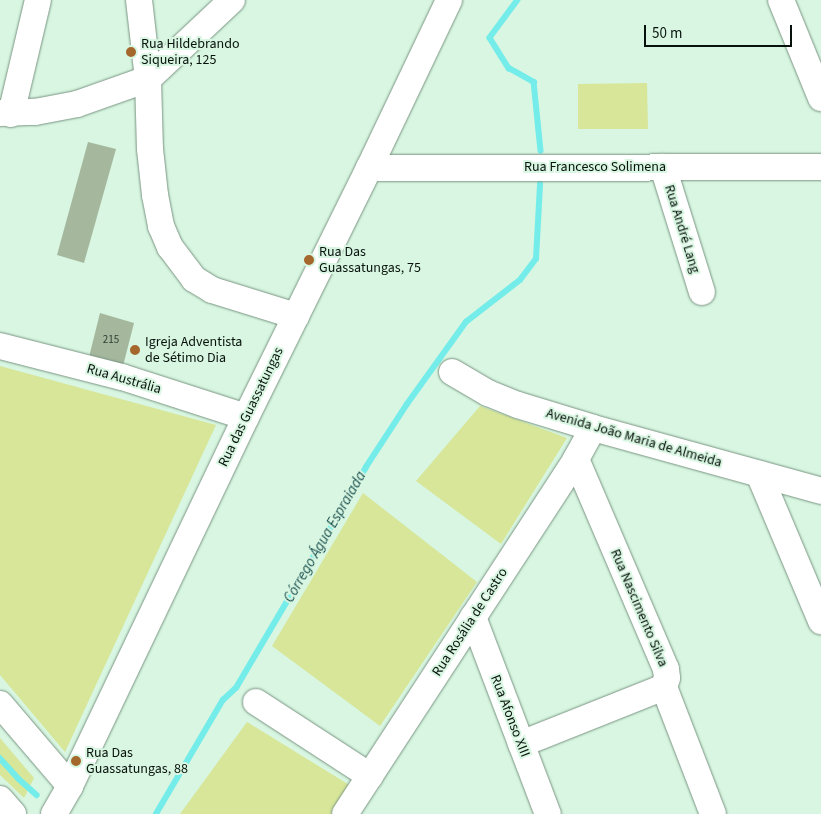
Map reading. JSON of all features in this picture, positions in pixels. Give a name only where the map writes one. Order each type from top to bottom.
[{"type":"street","points":[[38,0],[5,113],[77,104],[148,80],[232,0]]},
{"type":"street","points":[[138,0],[148,80],[150,149],[155,195],[161,226],[170,247],[194,280],[212,290],[296,316]]},
{"type":"street","name":"Rua das Guassatungas","points":[[54,814],[70,786],[246,416],[369,168],[449,0]]},
{"type":"street","points":[[781,0],[821,98]]},
{"type":"street","name":"Rua André Lang","points":[[663,167],[702,292]]},
{"type":"street","name":"Rua Francesco Solimena","points":[[369,168],[821,167]]},
{"type":"street","name":"Rua Austrália","points":[[0,346],[122,377],[246,416]]},
{"type":"street","name":"Avenida João Maria de Almeida","points":[[452,372],[488,393],[518,405],[593,428],[821,491]]},
{"type":"street","name":"Rua Rosália de Castro","points":[[345,814],[576,459],[593,428]]},
{"type":"street","name":"Rua Nascimento Silva","points":[[576,459],[666,669],[667,678],[664,687],[713,814]]},
{"type":"street","points":[[759,474],[821,621]]},
{"type":"street","name":"Rua Afonso XIII","points":[[473,617],[548,814]]},
{"type":"street","points":[[521,744],[664,687]]},
{"type":"street","points":[[256,702],[370,776]]},
{"type":"street","points":[[0,704],[70,786]]},
{"type":"street","points":[[0,799],[13,814]]},
{"type":"green space","points":[[647,83],[648,129],[578,129],[578,84]]},
{"type":"green space","points":[[0,366],[216,425],[65,752],[0,675]]},
{"type":"green space","points":[[480,406],[567,438],[501,544],[416,481]]},
{"type":"green space","points":[[363,493],[477,582],[380,726],[272,646]]},
{"type":"green space","points":[[247,722],[351,786],[332,814],[180,814]]},
{"type":"green space","points":[[0,738],[34,778],[24,798],[0,775]]},
{"type":"building","points":[[88,142],[116,149],[84,263],[57,255]]},
{"type":"building","points":[[100,313],[134,323],[123,366],[89,357]]},
{"type":"waterway","points":[[518,0],[490,38],[509,68],[534,82],[541,151]]},
{"type":"waterway","name":"Córrego Água Espraiada","points":[[156,814],[223,700],[236,688],[366,467],[407,404],[466,322],[520,280],[536,259],[540,184]]},
{"type":"waterway","points":[[0,758],[37,795]]},
{"type":"place","name":"Rua Hildebrando Siqueira, 125","points":[[131,52]]},
{"type":"place","name":"Rua Das Guassatungas, 75","points":[[309,260]]},
{"type":"place","name":"Igreja Adventista de Sétimo Dia","points":[[135,350]]},
{"type":"place","name":"Rua Das Guassatungas, 88","points":[[76,761]]}]
